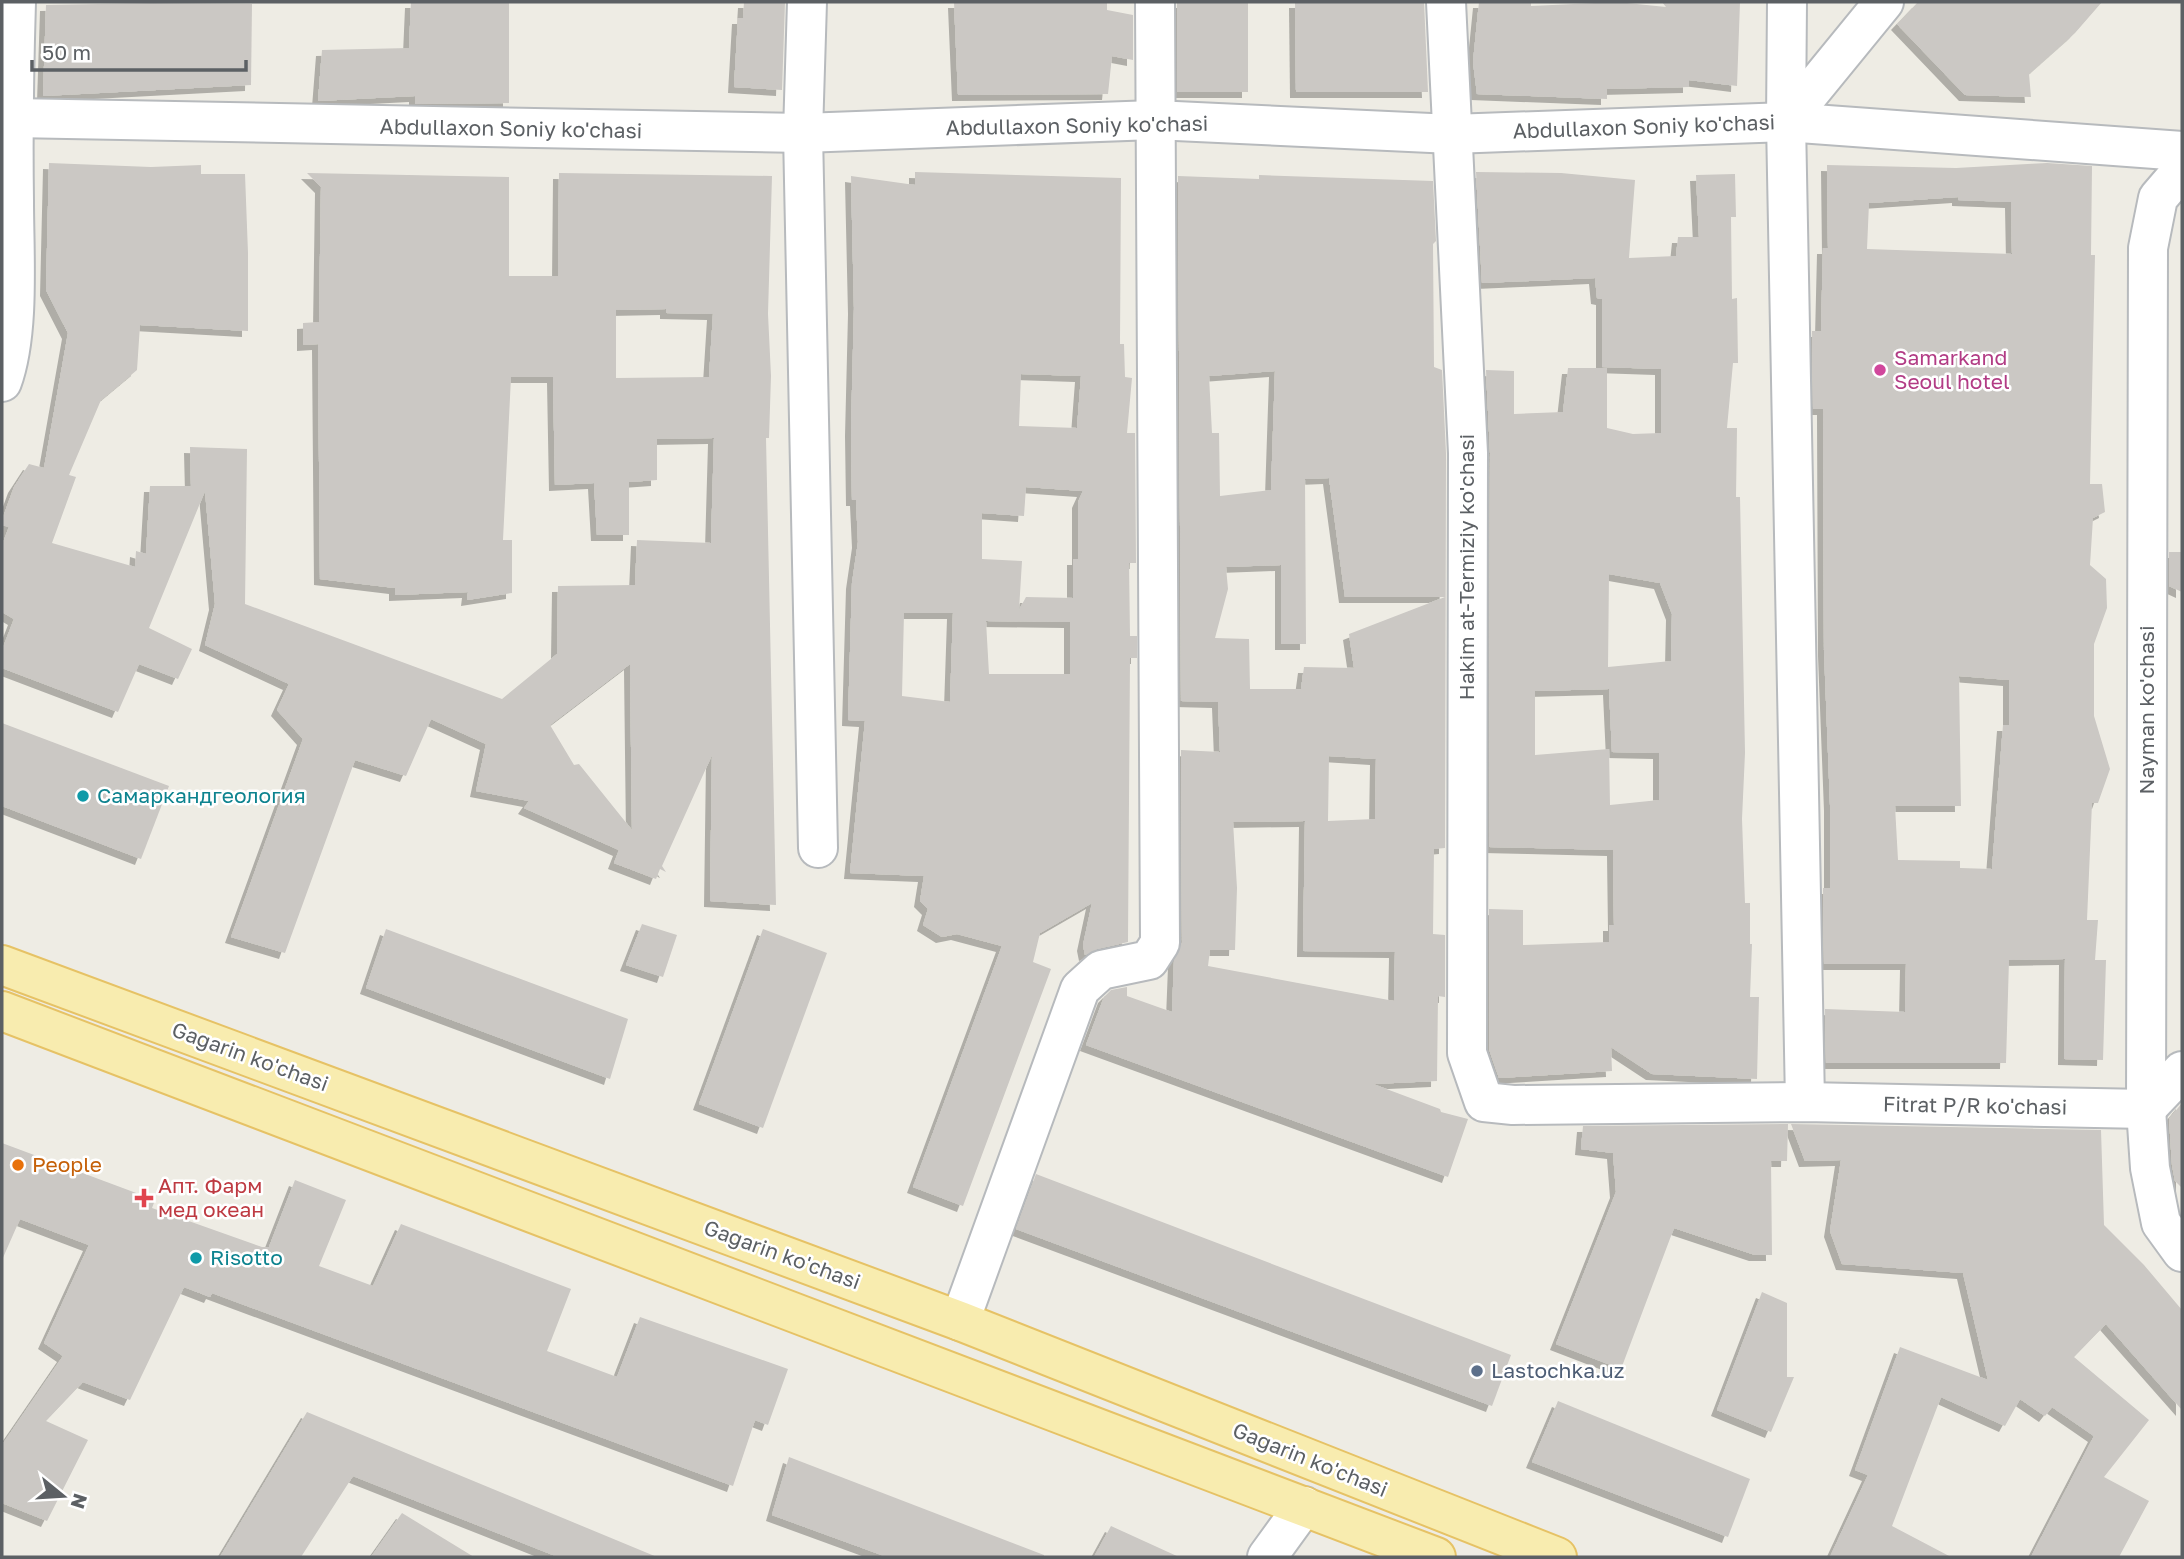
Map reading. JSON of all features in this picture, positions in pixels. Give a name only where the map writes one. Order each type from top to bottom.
[{"type":"main road","name":"Gagarin ko'chasi","points":[[2,965],[960,1321],[1557,1557]]},
{"type":"main road","name":"Gagarin ko'chasi","points":[[2,1011],[1436,1557]]},
{"type":"street","points":[[2,382],[8,365],[14,283],[13,118],[16,2]]},
{"type":"street","points":[[807,2],[803,133],[818,848]]},
{"type":"street","points":[[960,1321],[1080,989],[1101,970],[1149,960],[1160,943],[1155,2]]},
{"type":"street","name":"Hakim at-Termiziy ko'chasi","points":[[1446,2],[1468,453],[1466,1053],[1484,1101],[1513,1105]]},
{"type":"street","points":[[1787,2],[1786,122],[1805,1102]]},
{"type":"street","points":[[1786,122],[1884,2]]},
{"type":"street","name":"Abdullaxon Soniy ko'chasi","points":[[13,118],[803,133],[1154,120],[1452,134],[1786,122],[2182,150]]},
{"type":"street","name":"Nayman ko'chasi","points":[[2182,170],[2158,198],[2148,248],[2146,1109],[2150,1168],[2161,1223],[2182,1252]]},
{"type":"street","points":[[2146,1109],[2182,1072]]},
{"type":"street","name":"Fitrat P/R ko'chasi","points":[[1513,1105],[1805,1102],[2146,1109]]},
{"type":"street","points":[[1267,1557],[1304,1506]]},
{"type":"building","points":[[411,2],[509,2],[509,103],[415,104],[415,96],[318,101],[322,50],[409,48]]},
{"type":"building","points":[[744,2],[785,2],[782,90],[734,87],[738,18],[743,18]]},
{"type":"building","points":[[954,2],[1107,2],[1107,10],[1133,15],[1133,60],[1112,56],[1108,94],[958,95]]},
{"type":"building","points":[[1177,2],[1248,2],[1248,92],[1177,92]]},
{"type":"building","points":[[1295,2],[1424,2],[1428,92],[1296,92]]},
{"type":"building","points":[[1479,2],[1531,2],[1531,6],[1617,2],[1666,7],[1662,2],[1740,2],[1737,86],[1689,80],[1689,87],[1607,89],[1607,99],[1477,94],[1473,62]]},
{"type":"building","points":[[1918,2],[2102,2],[2075,33],[2029,74],[2031,97],[1965,95],[1897,24]]},
{"type":"building","points":[[252,4],[251,85],[43,96],[46,5]]},
{"type":"building","points":[[49,163],[151,167],[201,165],[201,174],[245,174],[248,331],[140,325],[137,370],[101,400],[69,475],[76,477],[52,543],[135,567],[136,551],[146,554],[150,486],[191,486],[190,447],[247,449],[245,604],[502,699],[557,654],[558,586],[635,585],[637,540],[711,543],[714,438],[657,439],[657,480],[629,482],[629,535],[597,535],[594,483],[555,485],[553,377],[511,377],[503,540],[512,540],[512,593],[467,600],[468,592],[395,595],[395,588],[320,579],[318,344],[303,345],[303,323],[319,322],[321,187],[307,173],[509,177],[509,276],[558,276],[559,173],[772,176],[768,314],[771,376],[769,438],[766,438],[776,905],[710,901],[712,755],[662,866],[666,872],[660,869],[656,879],[614,863],[619,850],[524,808],[529,801],[476,791],[486,744],[431,719],[406,776],[355,760],[285,953],[231,937],[303,739],[277,710],[289,684],[205,645],[215,604],[205,491],[149,628],[192,649],[178,679],[139,664],[118,712],[2,668],[2,650],[14,619],[2,612],[2,545],[9,527],[2,525],[2,520],[14,487],[29,464],[44,468],[68,333],[46,290]],"holes":[[[666,309],[666,313],[713,314],[709,377],[616,378],[616,310]],[[630,664],[632,830],[579,764],[574,765],[550,725]]]},
{"type":"building","points":[[2047,163],[2092,166],[2091,255],[2095,255],[2090,484],[2102,484],[2105,512],[2093,518],[2090,565],[2106,579],[2107,608],[2094,644],[2094,716],[2110,769],[2098,803],[2092,803],[2087,920],[2098,920],[2095,960],[2106,960],[2103,1060],[2064,1059],[2065,959],[2009,960],[2006,1063],[1826,1063],[1825,1009],[1905,1012],[1906,964],[1824,964],[1823,888],[1830,888],[1830,805],[1824,650],[1823,409],[1813,409],[1812,331],[1821,331],[1823,248],[1828,248],[1827,165],[1956,168]],"holes":[[[1958,197],[1958,200],[2011,202],[2012,254],[1867,249],[1869,203]],[[1959,676],[2009,680],[2009,725],[2003,725],[1992,869],[1960,868],[1960,861],[1898,860],[1895,806],[1961,806]]]},
{"type":"building","points":[[915,172],[1121,178],[1120,344],[1124,344],[1125,377],[1132,378],[1127,433],[1135,433],[1136,563],[1129,563],[1130,636],[1137,636],[1137,658],[1130,658],[1128,942],[1097,949],[1085,955],[1083,945],[1092,903],[1040,933],[1033,962],[1051,969],[963,1206],[913,1187],[1002,946],[957,934],[942,937],[923,925],[928,909],[920,901],[924,876],[850,873],[865,721],[848,720],[852,583],[858,542],[856,500],[852,500],[854,308],[851,176],[915,185]],"holes":[[[1021,374],[1081,376],[1077,428],[1019,426]],[[1026,487],[1083,491],[1078,502],[1078,559],[1073,559],[1073,598],[1026,597],[1019,610],[1022,561],[982,559],[982,513],[1024,516]],[[904,613],[953,613],[950,702],[902,696]],[[986,621],[1070,622],[1070,674],[989,674]]]},
{"type":"building","points":[[1476,172],[1561,173],[1635,180],[1629,258],[1676,256],[1678,237],[1699,237],[1696,175],[1735,174],[1736,217],[1731,217],[1732,299],[1737,298],[1738,363],[1733,363],[1727,428],[1737,428],[1736,497],[1740,497],[1745,753],[1742,819],[1745,903],[1750,903],[1752,944],[1750,997],[1759,997],[1757,1079],[1652,1074],[1611,1047],[1612,1071],[1499,1078],[1489,1049],[1489,909],[1523,910],[1523,945],[1609,942],[1609,925],[1614,925],[1613,850],[1489,847],[1490,453],[1486,370],[1514,371],[1514,414],[1563,412],[1568,368],[1607,368],[1607,428],[1633,434],[1661,433],[1661,369],[1602,367],[1602,299],[1597,298],[1595,278],[1482,283]],"holes":[[[1609,574],[1660,583],[1672,614],[1671,661],[1608,667]],[[1609,689],[1612,752],[1659,753],[1659,800],[1610,805],[1609,749],[1535,755],[1535,691]]]},
{"type":"building","points":[[1259,175],[1433,181],[1436,241],[1433,244],[1434,367],[1442,370],[1446,454],[1445,848],[1434,849],[1433,934],[1445,935],[1445,997],[1438,996],[1437,1081],[1373,1084],[1440,1109],[1441,1112],[1468,1119],[1448,1177],[1086,1045],[1104,997],[1111,990],[1127,987],[1127,996],[1172,1012],[1174,961],[1182,943],[1181,750],[1220,752],[1218,702],[1181,701],[1178,176],[1259,179]],"holes":[[[1275,371],[1271,490],[1220,496],[1219,433],[1212,433],[1209,376]],[[1329,478],[1345,597],[1445,597],[1349,634],[1354,668],[1304,667],[1301,689],[1250,689],[1249,639],[1215,638],[1228,589],[1226,567],[1281,565],[1281,644],[1306,644],[1305,479]],[[1329,756],[1376,759],[1375,819],[1328,821]],[[1305,821],[1303,951],[1395,952],[1394,1001],[1208,966],[1210,950],[1235,950],[1237,888],[1233,822]]]},
{"type":"building","points":[[2169,552],[2182,552],[2182,592],[2169,586]]},
{"type":"building","name":"Самаркандгеология","points":[[2,723],[169,786],[141,859],[2,806]]},
{"type":"building","points":[[642,924],[677,935],[663,977],[626,965]]},
{"type":"building","points":[[386,929],[628,1019],[610,1079],[366,988]]},
{"type":"building","points":[[763,929],[827,953],[763,1128],[699,1104]]},
{"type":"building","points":[[2182,1103],[2182,1188],[2175,1181],[2169,1119]]},
{"type":"building","points":[[1788,1124],[1787,1161],[1771,1161],[1772,1255],[1755,1255],[1674,1228],[1621,1369],[1556,1344],[1616,1192],[1613,1153],[1581,1149],[1583,1126]]},
{"type":"building","points":[[1791,1124],[2101,1130],[2104,1225],[2144,1265],[2182,1310],[2182,1410],[2106,1324],[2074,1357],[2149,1420],[2104,1477],[2149,1501],[2119,1557],[2031,1557],[2094,1436],[2052,1407],[2045,1416],[2020,1399],[2005,1426],[1941,1397],[1892,1526],[1951,1557],[1830,1557],[1868,1475],[1855,1470],[1900,1347],[1988,1380],[1963,1273],[1842,1264],[1830,1231],[1841,1160],[1805,1161]]},
{"type":"building","points":[[2,1143],[155,1200],[152,1208],[262,1247],[269,1247],[295,1180],[346,1200],[319,1266],[373,1286],[401,1224],[571,1289],[547,1351],[617,1377],[640,1317],[788,1369],[768,1425],[755,1420],[733,1486],[212,1293],[210,1297],[184,1287],[130,1400],[83,1382],[46,1421],[88,1440],[47,1521],[2,1503],[2,1445],[63,1356],[44,1343],[89,1245],[20,1219],[2,1260]]},
{"type":"building","points":[[1036,1174],[1511,1355],[1492,1406],[1016,1229]]},
{"type":"building","points":[[1762,1292],[1787,1303],[1787,1377],[1794,1377],[1771,1432],[1717,1410]]},
{"type":"building","points":[[1558,1401],[1750,1479],[1728,1537],[1532,1462]]},
{"type":"building","points":[[307,1412],[657,1557],[558,1557],[353,1476],[301,1557],[220,1557]]},
{"type":"building","points":[[789,1457],[1044,1557],[887,1557],[772,1515]]},
{"type":"building","points":[[402,1513],[474,1557],[371,1557]]},
{"type":"building","points":[[1111,1526],[1179,1557],[1094,1557]]},
{"type":"place","name":"Samarkand Seoul hotel","points":[[1880,370]]},
{"type":"place","name":"Самаркандгеология","points":[[83,796]]},
{"type":"place","name":"People","points":[[18,1165]]},
{"type":"place","name":"Апт. Фарм мед океан","points":[[144,1198]]},
{"type":"place","name":"Risotto","points":[[196,1258]]},
{"type":"place","name":"Lastochka.uz","points":[[1477,1371]]}]
